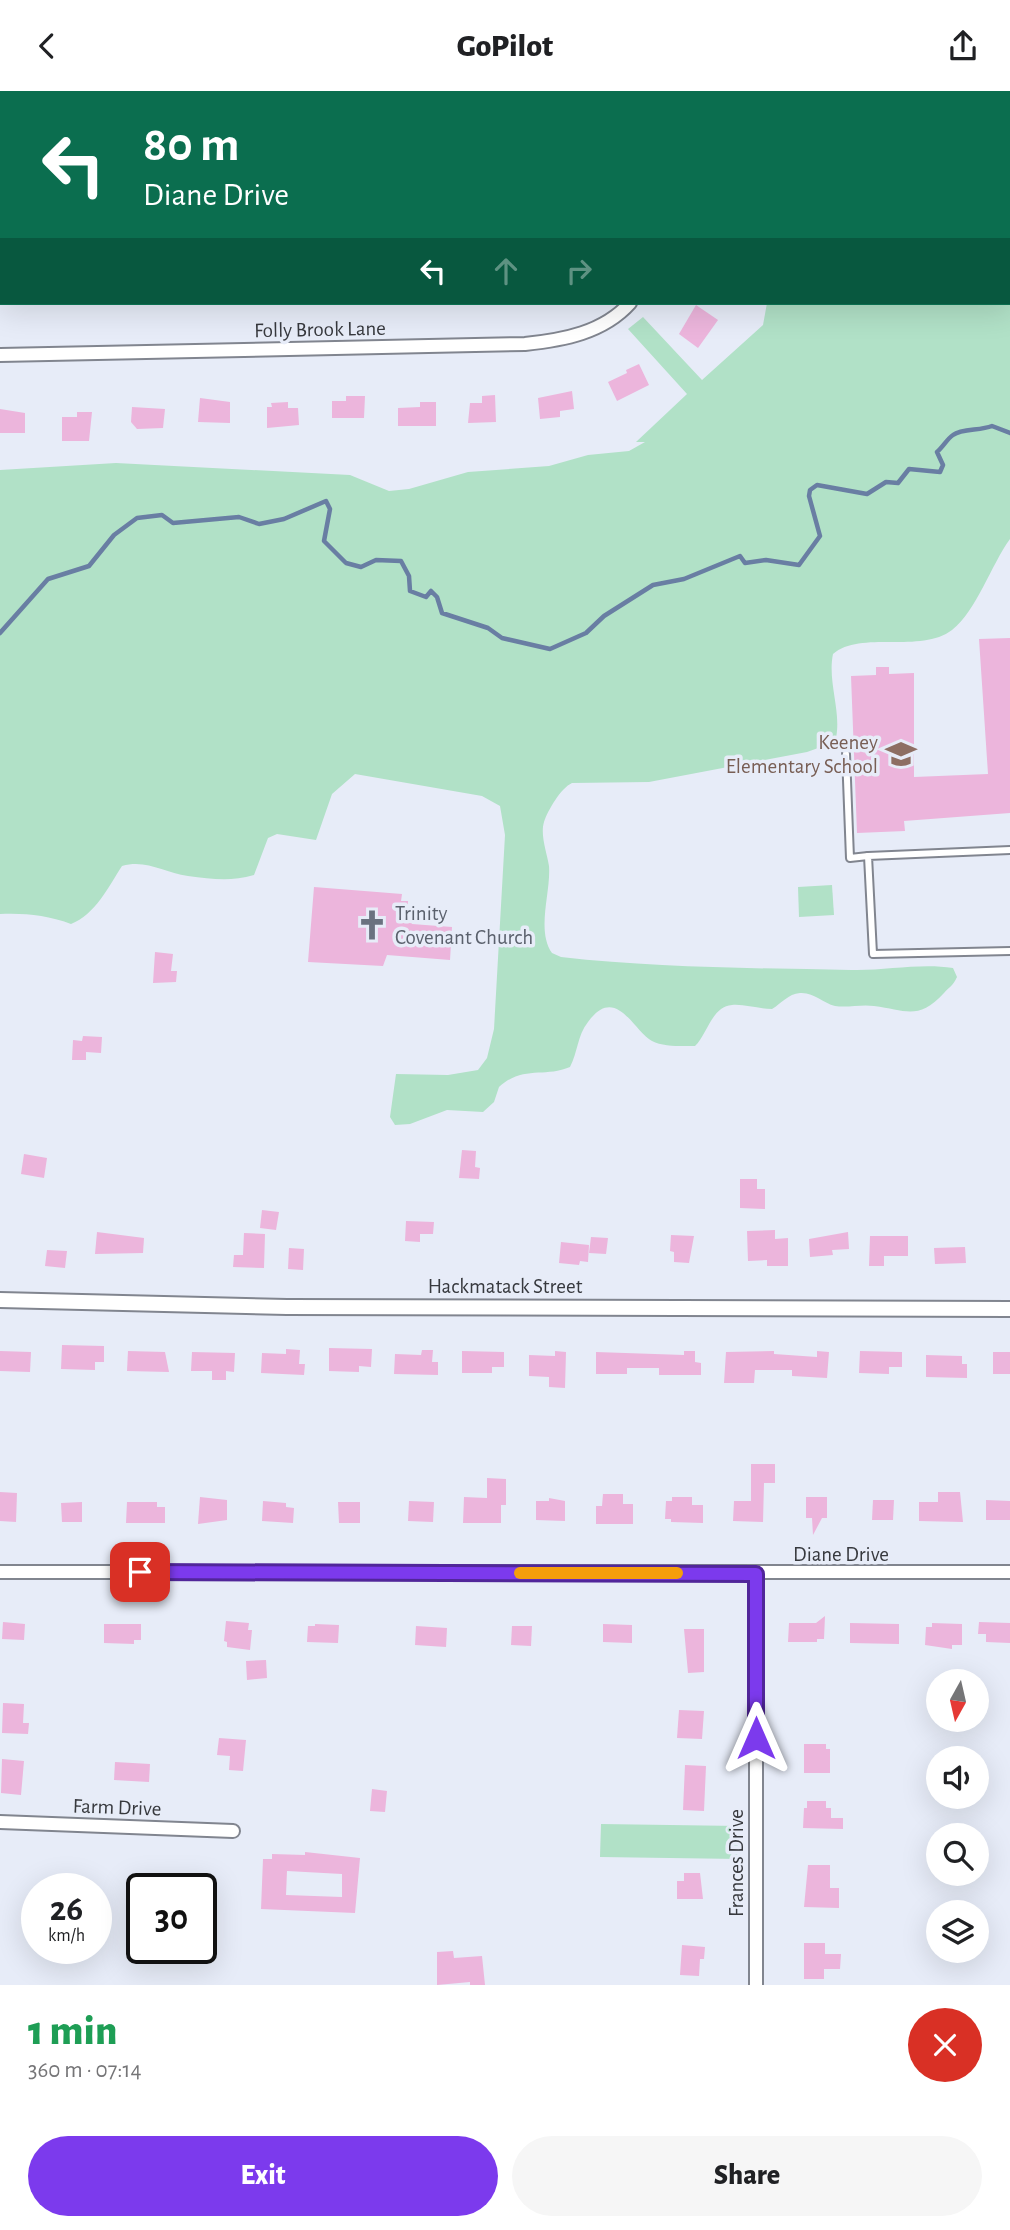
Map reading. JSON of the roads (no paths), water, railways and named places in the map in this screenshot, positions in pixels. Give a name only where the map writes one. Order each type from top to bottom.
[{"type":"street","name":"Folly Brook Lane","points":[[0,355],[525,344],[565,340],[598,327],[627,305]]},
{"type":"street","name":"Hackmatack Street","points":[[0,1300],[287,1307],[1010,1309]]},
{"type":"street","name":"Diane Drive","points":[[0,1572],[1010,1572]]},
{"type":"street","name":"Frances Drive","points":[[756,1574],[756,1985]]},
{"type":"street","name":"Farm Drive","points":[[0,1822],[233,1831]]},
{"type":"lane","points":[[846,754],[850,858],[1010,850]]},
{"type":"lane","points":[[869,856],[873,954],[1010,951]]},
{"type":"waterway","points":[[0,633],[48,579],[89,566],[114,535],[137,518],[162,515],[173,523],[239,517],[259,524],[284,519],[326,501],[330,509],[324,541],[346,563],[361,567],[376,560],[401,561],[409,576],[410,591],[426,597],[431,591],[437,597],[442,613],[488,628],[502,638],[550,649],[586,633],[604,616],[653,585],[684,579],[740,556],[745,563],[766,560],[799,565],[820,536],[809,496],[810,490],[817,485],[867,494],[886,482],[898,483],[909,469],[940,472],[943,465],[937,452],[957,433],[992,426],[1010,433]]},
{"type":"place","name":"Keeney Elementary School","points":[[901,754]]},
{"type":"place","name":"Trinity Covenant Church","points":[[372,925]]}]
